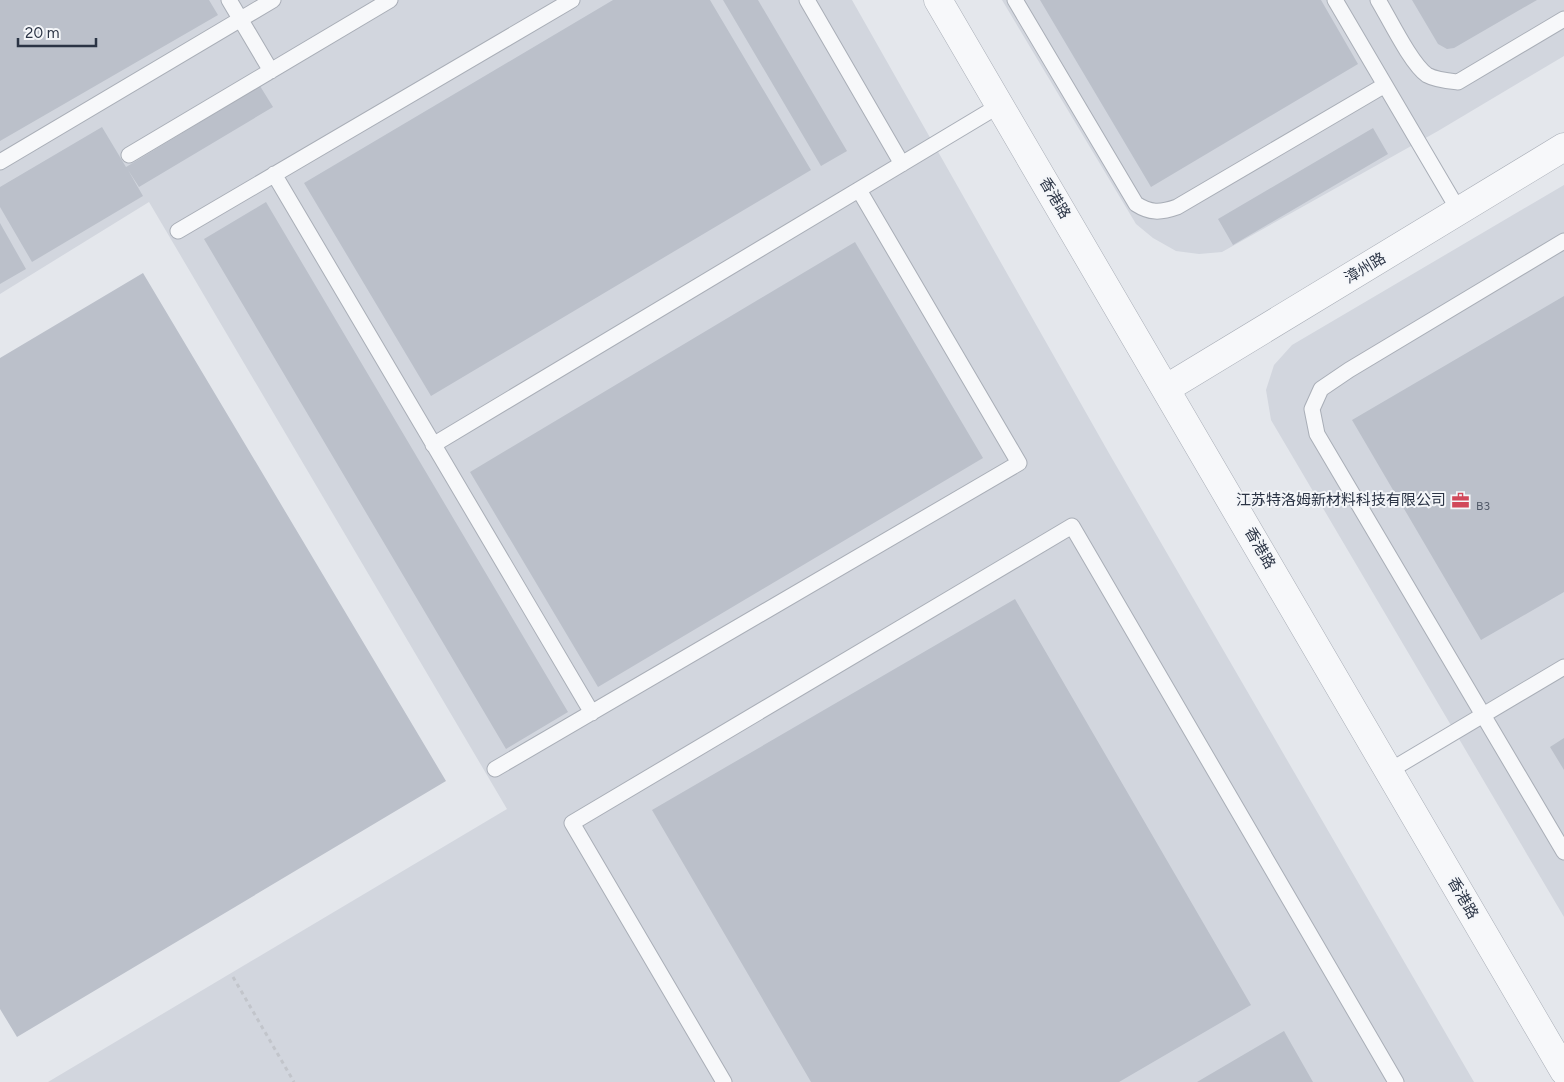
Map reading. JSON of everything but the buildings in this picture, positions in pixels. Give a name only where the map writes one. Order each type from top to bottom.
[{"type":"street","name":"香港路","points":[[938,0],[1167,388],[1564,1071]]},
{"type":"street","name":"漳州路","points":[[1167,388],[1564,147]]},
{"type":"lane","points":[[229,0],[271,70]]},
{"type":"lane","points":[[0,162],[273,0]]},
{"type":"lane","points":[[129,155],[390,0]]},
{"type":"lane","points":[[178,231],[572,0]]},
{"type":"lane","points":[[806,0],[902,164]]},
{"type":"lane","points":[[1015,0],[1136,204],[1147,211],[1162,212],[1176,207],[1385,85]]},
{"type":"lane","points":[[1335,0],[1460,211]]},
{"type":"lane","points":[[1378,0],[1416,64],[1427,75],[1441,80],[1458,82],[1564,20]]},
{"type":"lane","points":[[433,445],[1000,105]]},
{"type":"lane","points":[[274,174],[592,713]]},
{"type":"lane","points":[[495,769],[1019,463],[859,190]]},
{"type":"lane","points":[[1564,241],[1349,370],[1321,389],[1312,409],[1317,434],[1564,852]]},
{"type":"lane","points":[[724,1082],[572,823],[1072,526],[1396,1082]]},
{"type":"lane","points":[[1389,770],[1564,667]]},
{"type":"path","points":[[233,977],[294,1082]]},
{"type":"shaded area","points":[[0,0],[852,0],[1110,455],[1474,1082],[48,1082],[507,809],[149,202],[0,294]]},
{"type":"shaded area","points":[[1002,0],[1564,0],[1564,56],[1438,131],[1222,252],[1199,254],[1176,251],[1153,238],[1136,224]]},
{"type":"shaded area","points":[[1564,185],[1564,917],[1271,420],[1266,390],[1274,365],[1292,345]]},
{"type":"place","name":"江苏特洛姆新材料科技有限公司","points":[[1460,500]]}]
